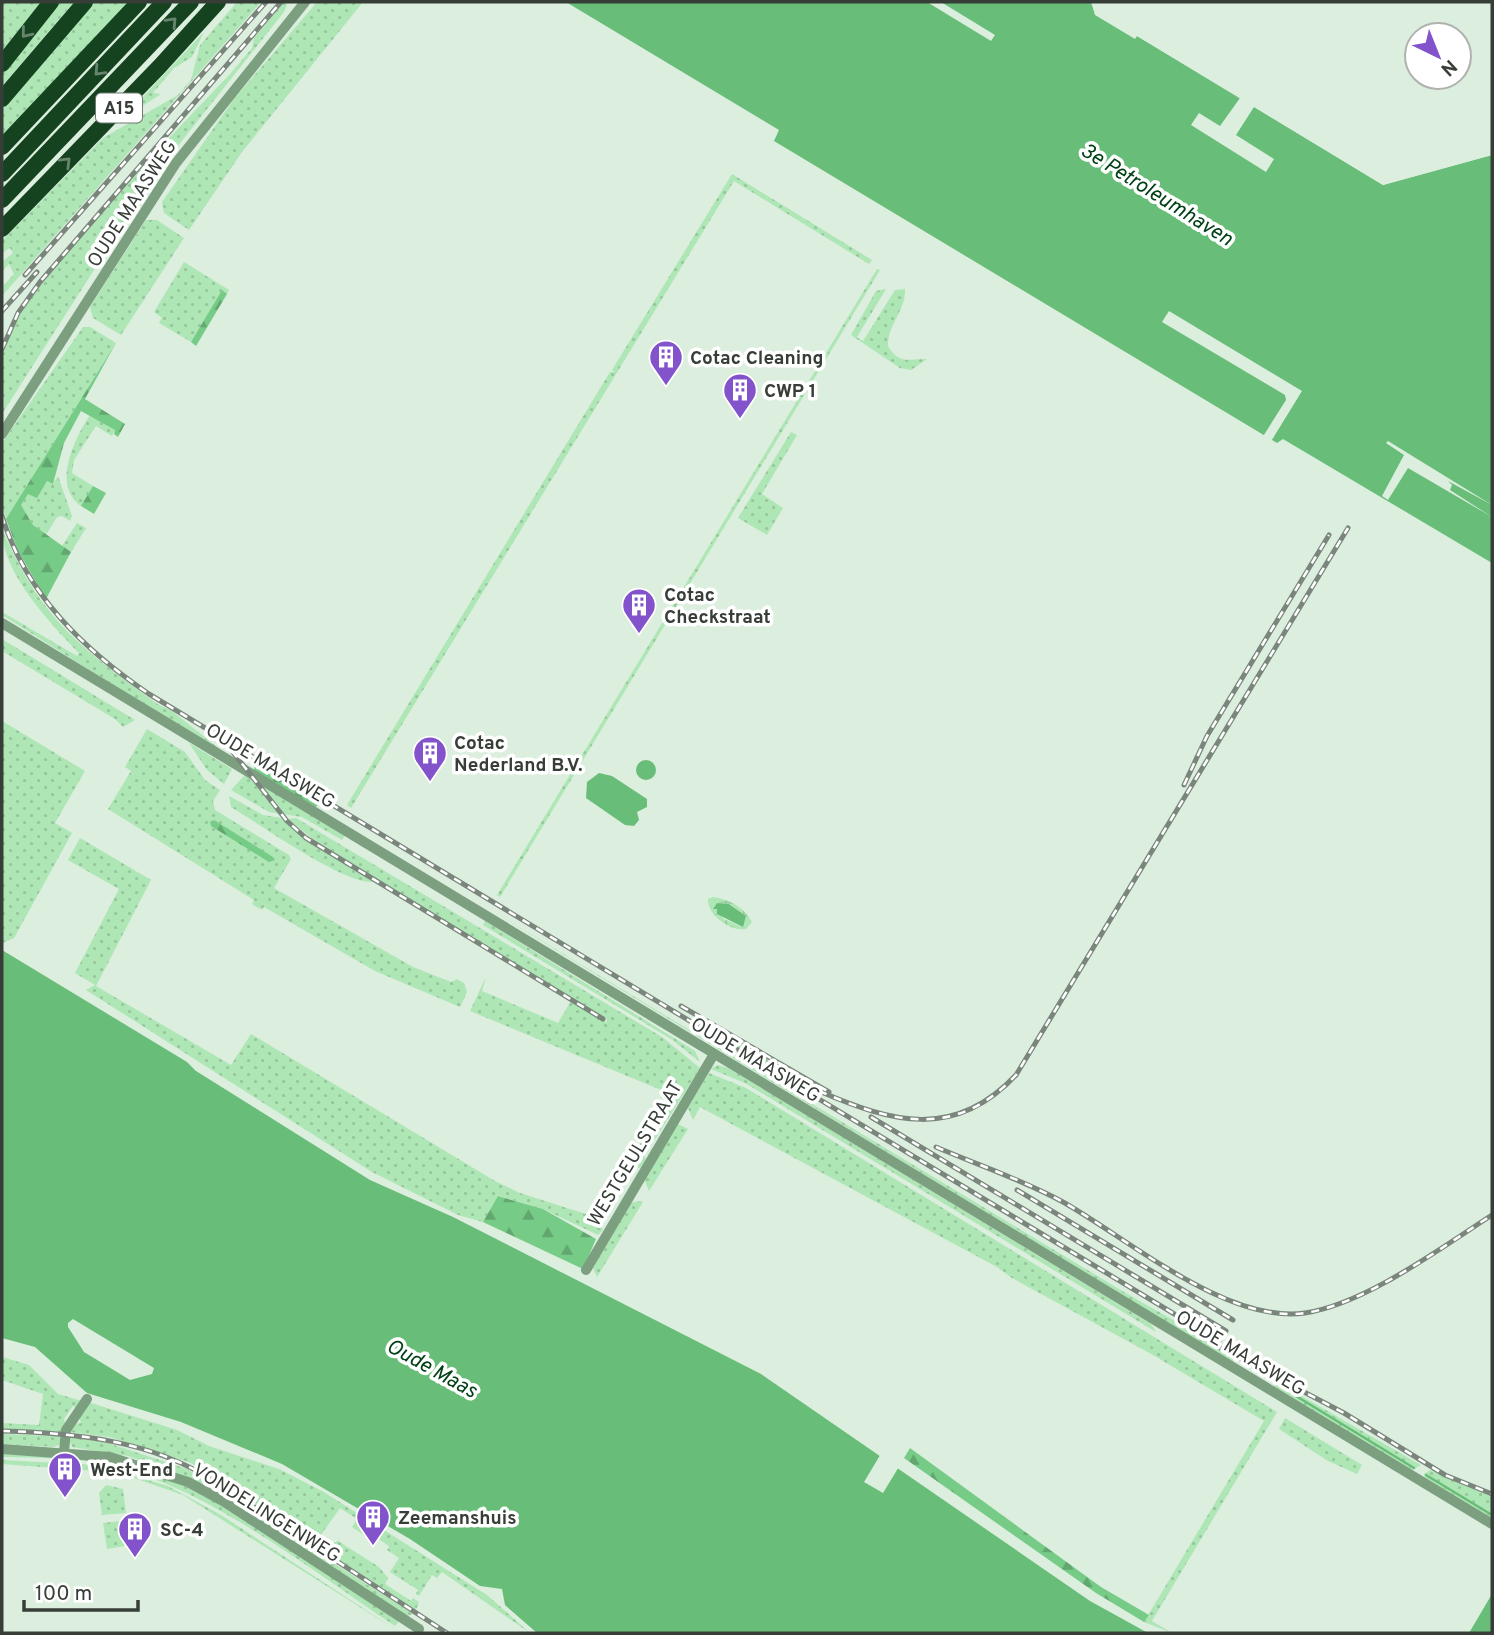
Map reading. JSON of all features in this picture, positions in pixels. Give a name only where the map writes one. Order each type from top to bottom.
[{"type":"highway","points":[[2,64],[51,2]]},
{"type":"highway","points":[[2,99],[85,2]]},
{"type":"highway","points":[[2,147],[139,2]]},
{"type":"highway","name":"A15","points":[[2,174],[162,2]]},
{"type":"highway","name":"A15","points":[[2,200],[191,2]]},
{"type":"highway","name":"A15","points":[[2,229],[218,2]]},
{"type":"street","name":"OUDE MAASWEG","points":[[2,434],[176,163],[305,2]]},
{"type":"street","name":"OUDE MAASWEG","points":[[2,623],[1492,1524]]},
{"type":"street","name":"WESTGEULSTRAAT","points":[[586,1270],[714,1054]]},
{"type":"street","points":[[64,1452],[66,1430],[87,1399]]},
{"type":"street","name":"VONDELINGENWEG","points":[[2,1449],[64,1452],[127,1460],[188,1482],[223,1501],[422,1631]]},
{"type":"green space","points":[[2,2],[41,2],[2,51]]},
{"type":"green space","points":[[57,2],[74,2],[2,86],[2,69]]},
{"type":"green space","points":[[94,2],[134,2],[2,143],[2,109]]},
{"type":"green space","points":[[237,2],[261,2],[2,296],[2,287],[14,274],[9,264],[2,271],[2,262],[13,253],[10,248],[2,253],[2,241],[103,138],[178,95],[191,80],[200,45]]},
{"type":"green space","points":[[284,2],[288,2],[284,12],[154,176],[2,414],[2,356],[13,327],[33,294],[129,180],[231,73],[252,48],[254,38]]},
{"type":"green space","points":[[317,2],[363,2],[242,152],[189,230],[164,213],[162,202],[234,99]]},
{"type":"green space","points":[[204,32],[192,57],[174,68],[153,93],[161,94],[121,120]]},
{"type":"green space","points":[[732,174],[872,260],[869,264],[734,181],[351,808],[347,805],[610,372],[615,372],[612,370]]},
{"type":"green space","points":[[146,220],[157,220],[184,238],[121,335],[93,318],[90,307]]},
{"type":"green space","points":[[184,262],[229,290],[227,294],[222,291],[191,342],[159,323],[162,318],[154,312]]},
{"type":"green space","points":[[877,269],[880,270],[500,897],[497,895]]},
{"type":"green space","points":[[886,289],[857,337],[863,341],[895,290],[905,289],[903,304],[890,331],[888,346],[901,359],[927,359],[911,370],[900,368],[851,335],[876,291]]},
{"type":"green space","points":[[222,290],[227,294],[196,346],[191,342]]},
{"type":"green space","points":[[83,327],[90,327],[116,343],[6,519],[2,506],[2,443]]},
{"type":"green space","points":[[116,343],[85,399],[125,424],[118,437],[114,434],[115,430],[81,411],[64,443],[53,484],[47,481],[37,498],[28,494],[21,505],[33,525],[71,552],[46,599],[18,551],[6,519]]},
{"type":"green space","points":[[90,415],[115,430],[112,436],[96,426],[74,460],[72,473],[93,486],[81,506],[72,497],[67,474],[73,448]]},
{"type":"green space","points":[[791,432],[797,435],[762,494],[783,508],[767,535],[738,518]]},
{"type":"green space","points":[[58,476],[72,516],[70,521],[62,516],[57,517],[46,535],[33,525],[21,505],[28,493],[47,481],[53,484]]},
{"type":"green space","points":[[93,486],[106,493],[94,514],[81,506]]},
{"type":"green space","points":[[77,523],[86,528],[71,552],[62,546]]},
{"type":"green space","points":[[2,529],[32,587],[66,630],[107,666],[159,705],[172,711],[236,762],[2,615],[2,612],[77,656],[79,653],[42,612],[19,580],[4,546]]},
{"type":"green space","points":[[2,639],[135,720],[123,727],[115,719],[2,651]]},
{"type":"green space","points":[[2,721],[85,771],[55,823],[72,833],[14,938],[3,943]]},
{"type":"green space","points":[[147,729],[185,752],[205,780],[220,790],[213,801],[215,810],[289,855],[291,859],[274,888],[413,967],[451,982],[457,979],[464,983],[467,992],[460,1007],[375,971],[264,907],[262,910],[252,904],[254,900],[108,809],[131,771],[125,767]]},
{"type":"green space","points":[[189,743],[232,769],[224,784],[207,770]]},
{"type":"green space","points":[[255,765],[317,801],[319,805],[315,807],[254,770]]},
{"type":"green space","points":[[244,776],[345,835],[342,840],[302,817],[269,812],[231,790]]},
{"type":"green space","points":[[229,796],[263,815],[282,818],[311,844],[374,882],[343,874],[302,852],[231,807]]},
{"type":"green space","points":[[296,818],[662,1037],[700,1068],[644,1157],[646,1159],[640,1168],[625,1169],[667,1099],[664,1096],[666,1092],[470,1011],[486,977],[482,991],[558,1023],[571,1001],[606,1022],[607,1019],[324,848],[288,819]]},
{"type":"green space","points":[[214,820],[275,860],[269,862],[211,826],[210,822]]},
{"type":"green space","points":[[80,838],[151,880],[96,986],[231,1065],[251,1034],[495,1181],[520,1193],[598,1218],[603,1230],[598,1235],[543,1209],[499,1196],[483,1222],[458,1215],[372,1172],[86,990],[95,985],[75,973],[119,889],[68,860]]},
{"type":"green space","points":[[713,897],[730,902],[745,912],[752,922],[746,929],[727,925],[711,911],[708,899]],"holes":[[[717,903],[730,904],[746,916],[742,927],[724,919],[717,914],[717,909],[713,909]]]},
{"type":"green space","points":[[502,917],[1124,1292],[1238,1357],[1231,1362]]},
{"type":"green space","points":[[485,921],[695,1051],[700,1062],[671,1039],[483,925]]},
{"type":"green space","points":[[734,1039],[805,1081],[772,1069],[730,1044]]},
{"type":"green space","points":[[717,1065],[728,1068],[1151,1324],[1156,1332],[745,1083],[711,1069]]},
{"type":"green space","points":[[709,1073],[746,1088],[1277,1412],[1152,1621],[1172,1633],[1144,1622],[1264,1421],[997,1267],[700,1107],[693,1120],[688,1108]]},
{"type":"green space","points":[[678,1124],[688,1129],[649,1191],[644,1179]]},
{"type":"green space","points":[[498,1196],[543,1209],[596,1239],[583,1269],[483,1222]]},
{"type":"green space","points":[[643,1202],[597,1277],[593,1268],[631,1203]]},
{"type":"green space","points":[[2,1357],[29,1365],[58,1394],[82,1401],[77,1409],[73,1406],[64,1419],[66,1426],[62,1432],[2,1429],[2,1423],[39,1425],[43,1394],[2,1380]]},
{"type":"green space","points":[[1279,1383],[1421,1465],[1411,1471],[1272,1387]]},
{"type":"green space","points":[[88,1402],[177,1430],[209,1446],[279,1469],[322,1491],[487,1595],[530,1633],[442,1572],[437,1578],[432,1575],[419,1596],[416,1594],[418,1590],[390,1572],[399,1558],[387,1550],[389,1546],[367,1531],[364,1535],[352,1527],[357,1519],[340,1508],[321,1535],[333,1543],[338,1541],[379,1567],[388,1578],[385,1584],[411,1601],[413,1598],[419,1602],[416,1610],[191,1463],[109,1437],[69,1432],[73,1424],[81,1423],[79,1415]]},
{"type":"green space","points":[[1285,1418],[1362,1465],[1357,1474],[1328,1461],[1279,1429]]},
{"type":"green space","points":[[2,1434],[61,1437],[60,1444],[54,1447],[2,1444]]},
{"type":"green space","points":[[68,1436],[108,1443],[187,1469],[413,1614],[407,1616],[190,1478],[128,1456],[72,1447]]},
{"type":"green space","points":[[910,1448],[1101,1587],[1149,1615],[1144,1622],[1096,1593],[904,1458]]},
{"type":"green space","points":[[2,1453],[110,1461],[172,1479],[221,1505],[399,1621],[395,1626],[295,1557],[223,1512],[150,1477],[99,1463],[58,1458],[2,1457]]},
{"type":"green space","points":[[2,1460],[97,1465],[168,1486],[221,1515],[401,1633],[183,1495],[134,1478],[97,1471],[97,1467],[95,1471],[2,1464]]},
{"type":"green space","points":[[1432,1469],[1492,1497],[1492,1518],[1425,1478],[1424,1474]]},
{"type":"green space","points":[[106,1485],[123,1489],[126,1513],[102,1515],[99,1493]]},
{"type":"green space","points":[[121,1521],[125,1546],[107,1549],[103,1523]]},
{"type":"water","name":"3e Petroleumhaven","points":[[566,2],[1091,2],[1095,15],[1135,39],[1137,36],[1383,185],[1492,155],[1492,563],[1283,439],[1277,443],[774,141],[779,130]]},
{"type":"water","points":[[642,760],[650,760],[656,770],[650,780],[642,780],[636,774],[636,766]]},
{"type":"water","points":[[599,773],[612,776],[647,799],[647,807],[637,812],[639,820],[634,826],[625,825],[586,798],[587,782]]},
{"type":"water","points":[[717,903],[729,904],[746,916],[743,927],[717,914],[717,909],[713,909]]},
{"type":"water","name":"Oude Maas","points":[[2,950],[187,1062],[196,1071],[370,1180],[453,1217],[761,1374],[1090,1601],[1148,1633],[537,1633],[505,1605],[502,1589],[480,1586],[410,1539],[282,1464],[181,1422],[87,1393],[35,1347],[2,1338]]},
{"type":"water","points":[[1492,1594],[1492,1633],[1469,1633]]},
{"type":"pier","points":[[927,2],[941,2],[995,35],[991,41]]},
{"type":"pier","points":[[1139,33],[1384,181],[1492,152],[1492,155],[1383,185],[1254,107],[1236,135],[1274,159],[1266,172],[1191,125],[1199,113],[1220,126],[1240,98],[1137,36]]},
{"type":"pier","points":[[1169,311],[1302,391],[1270,443],[1262,438],[1286,400],[1285,395],[1162,322]]},
{"type":"pier","points":[[1388,441],[1492,505],[1448,481],[1452,485],[1450,490],[1492,517],[1408,468],[1388,500],[1382,496],[1404,455],[1386,443]]},
{"type":"pier","points":[[73,1319],[154,1368],[152,1374],[130,1380],[84,1352],[68,1327],[68,1323]]},
{"type":"pier","points":[[882,1452],[900,1465],[883,1493],[864,1482]]},
{"type":"waterway","points":[[1296,1396],[1414,1468]]},
{"type":"waterway","points":[[1426,1475],[1492,1515]]},
{"type":"railway","points":[[25,275],[266,2]]},
{"type":"railway","points":[[2,349],[18,313],[40,282],[281,2]]},
{"type":"railway","points":[[2,311],[37,272]]},
{"type":"railway","points":[[2,516],[12,544],[26,570],[60,617],[102,658],[149,694],[1219,1341]]},
{"type":"railway","points":[[819,1091],[871,1111],[921,1119],[945,1117],[969,1110],[993,1096],[1016,1075],[1348,528]]},
{"type":"railway","points":[[1184,785],[1207,736],[1329,535]]},
{"type":"railway","points":[[232,751],[287,821],[306,838],[603,1019]]},
{"type":"railway","points":[[681,1006],[829,1092]]},
{"type":"railway","points":[[871,1117],[1226,1331]]},
{"type":"railway","points":[[936,1147],[1048,1194],[1148,1257],[1212,1293],[1244,1306],[1275,1313],[1305,1313],[1352,1299],[1402,1273],[1492,1215]]},
{"type":"railway","points":[[1017,1190],[1233,1320]]},
{"type":"railway","points":[[1209,1342],[1344,1413],[1445,1475],[1492,1494]]},
{"type":"railway","points":[[2,1431],[112,1441],[164,1456],[190,1467],[447,1633]]},
{"type":"place","name":"Cotac Cleaning","points":[[666,387]]},
{"type":"place","name":"CWP 1","points":[[740,420]]},
{"type":"place","name":"Cotac Checkstraat","points":[[639,635]]},
{"type":"place","name":"Cotac Nederland B.V.","points":[[430,783]]},
{"type":"place","name":"West-End","points":[[65,1499]]},
{"type":"place","name":"Zeemanshuis","points":[[373,1547]]},
{"type":"place","name":"SC-4","points":[[135,1559]]}]
